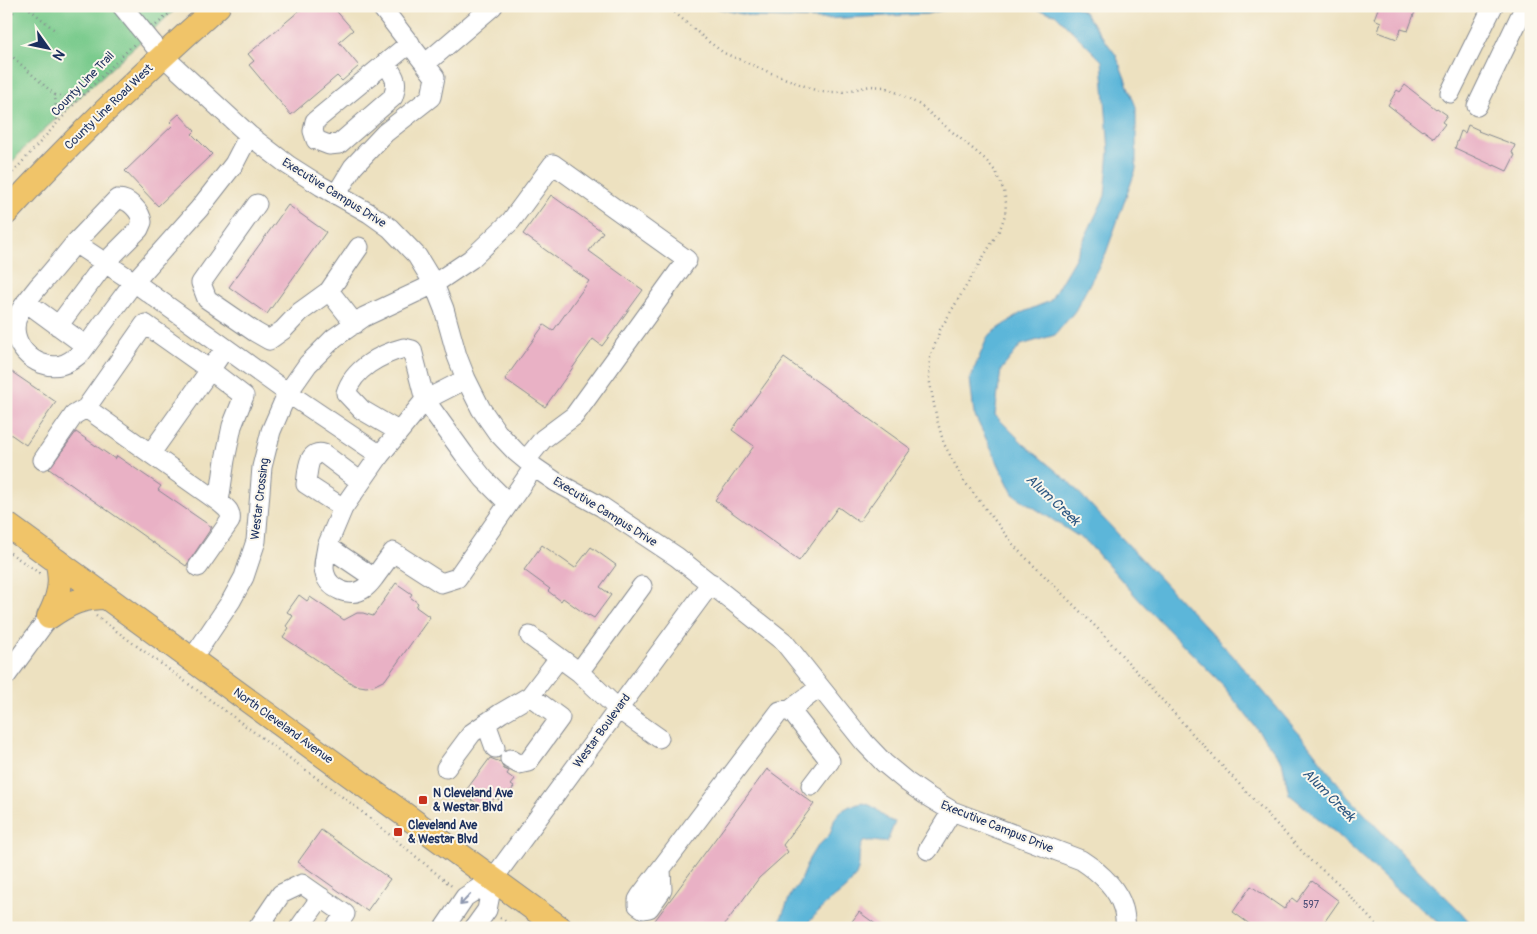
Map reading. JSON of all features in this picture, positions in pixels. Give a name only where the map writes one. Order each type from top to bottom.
[{"type":"main road","name":"County Line Road West","points":[[6,213],[81,134],[162,55],[218,6]]},
{"type":"main road","name":"North Cleveland Avenue","points":[[6,524],[560,928]]},
{"type":"main road","points":[[56,561],[68,595]]},
{"type":"main road","points":[[49,617],[56,603],[68,595],[107,597]]},
{"type":"street","points":[[425,64],[493,6]]},
{"type":"street","points":[[1450,93],[1493,6]]},
{"type":"street","points":[[1477,106],[1525,6]]},
{"type":"street","points":[[336,195],[353,167],[385,133],[431,97],[435,77],[383,7]]},
{"type":"street","name":"Executive Campus Drive","points":[[125,8],[162,55],[249,135],[288,165],[369,213],[390,228],[417,256],[434,284],[444,309],[457,356],[481,409],[497,432],[530,464],[556,482],[602,507],[677,557],[784,642],[864,742],[884,763],[927,796],[952,811],[1081,860],[1096,869],[1108,882],[1123,907],[1126,928]]},
{"type":"street","points":[[384,64],[395,78],[396,88],[393,96],[339,144],[329,145],[316,140],[313,132],[315,121],[384,64],[410,43]]},
{"type":"street","points":[[58,326],[105,263],[138,229],[142,222],[141,216],[126,200],[118,199],[75,243],[26,302],[18,316],[15,331],[17,342],[24,352],[34,359],[48,364],[61,365],[72,361],[86,346],[134,282],[199,209],[234,164],[249,135]]},
{"type":"street","name":"Westar Crossing","points":[[192,659],[231,601],[244,577],[256,541],[262,466],[271,431],[288,393],[314,358],[334,338],[364,317],[434,284],[471,259],[511,221],[553,164],[687,260],[574,416],[543,439],[530,464]]},
{"type":"street","points":[[257,204],[201,283],[207,299],[269,340],[283,330],[300,312],[329,291],[359,247]]},
{"type":"street","points":[[75,243],[134,282],[288,393],[380,455]]},
{"type":"street","points":[[329,291],[355,324]]},
{"type":"street","points":[[26,302],[86,346]]},
{"type":"street","points":[[43,460],[74,416],[86,408],[145,324],[244,396],[232,426],[225,460],[220,502]]},
{"type":"street","points":[[151,454],[225,348]]},
{"type":"street","points":[[398,430],[362,410],[346,394],[349,384],[360,371],[377,359],[404,348],[412,350],[425,400],[484,479],[508,503]]},
{"type":"street","points":[[466,379],[425,400],[398,430],[343,508],[327,546],[324,574],[336,589],[354,593],[363,590],[393,552],[441,583],[457,578],[508,503],[530,464]]},
{"type":"street","points":[[86,408],[220,502],[228,510],[231,515],[230,521],[198,567]]},
{"type":"street","points":[[343,508],[306,484],[310,459],[313,454],[319,452],[324,454],[361,482]]},
{"type":"street","points":[[327,546],[374,578]]},
{"type":"street","name":"Westar Boulevard","points":[[444,928],[465,897],[493,879],[711,583]]},
{"type":"street","points":[[578,672],[642,586]]},
{"type":"street","points":[[6,676],[49,617]]},
{"type":"street","points":[[530,636],[578,672],[618,709],[659,738]]},
{"type":"street","points":[[446,768],[472,733],[501,712],[530,696],[559,658]]},
{"type":"street","points":[[661,869],[780,711],[790,710],[820,687]]},
{"type":"street","points":[[486,724],[502,753],[520,764],[528,762],[560,718],[530,696]]},
{"type":"street","points":[[790,710],[830,761],[811,786]]},
{"type":"street","points":[[928,850],[952,811]]},
{"type":"street","name":"Westar Boulevard","points":[[474,928],[487,910],[493,879]]},
{"type":"street","points":[[258,928],[281,894],[302,884],[345,914],[335,928]]},
{"type":"street","points":[[299,928],[321,897]]},
{"type":"path","points":[[6,20],[19,6]]},
{"type":"path","points":[[26,6],[57,32]]},
{"type":"path","name":"County Line Trail","points":[[6,180],[57,123],[145,33],[178,6]]},
{"type":"path","points":[[667,6],[724,53],[815,90],[842,92],[871,86],[884,87],[898,92],[920,105],[985,159],[995,171],[1004,191],[1005,215],[1000,229],[940,330],[930,358],[929,378],[937,420],[944,444],[964,481],[1017,549],[1099,630],[1199,741],[1312,861],[1337,882],[1379,928]]},
{"type":"path","points":[[6,28],[7,51],[55,95],[79,100]]},
{"type":"path","points":[[55,95],[57,123]]},
{"type":"path","points":[[6,550],[356,807],[465,897]]},
{"type":"path","points":[[487,910],[517,928]]},
{"type":"green space","points":[[6,6],[179,6],[25,147],[6,169]]},
{"type":"water","points":[[707,6],[959,6],[927,14],[824,19],[755,17]]},
{"type":"water","name":"Alum Creek","points":[[1022,6],[1074,6],[1084,12],[1116,55],[1136,107],[1136,169],[1106,253],[1075,311],[1055,335],[1021,345],[1001,370],[995,415],[1025,445],[1068,481],[1234,657],[1307,743],[1347,795],[1475,928],[1446,928],[1397,890],[1337,834],[1289,794],[1282,761],[1220,682],[1142,603],[1087,542],[1013,494],[974,414],[970,379],[988,336],[1021,313],[1050,301],[1074,260],[1105,196],[1109,151],[1102,61],[1055,14]]},
{"type":"water","points":[[863,803],[874,807],[887,819],[895,822],[887,842],[863,842],[858,871],[853,880],[819,910],[803,928],[777,928],[791,894],[799,883],[809,859],[815,849],[830,834],[835,818],[841,811],[850,806]]},
{"type":"building","points":[[305,6],[332,6],[353,30],[339,42],[359,66],[342,81],[337,76],[291,115],[249,65],[254,61],[248,54]]},
{"type":"building","points":[[1379,6],[1417,6],[1408,31],[1401,29],[1397,39],[1378,32],[1381,22],[1374,19]]},
{"type":"building","points":[[1405,85],[1436,109],[1447,115],[1442,122],[1445,124],[1434,138],[1388,105],[1397,90],[1400,92]]},
{"type":"building","points":[[179,114],[195,131],[192,134],[212,154],[158,206],[125,171],[173,125],[170,122]]},
{"type":"building","points":[[1468,125],[1478,131],[1515,145],[1512,153],[1515,155],[1507,171],[1455,148],[1461,131],[1465,133]]},
{"type":"building","points":[[551,195],[603,232],[589,251],[643,290],[602,346],[593,339],[545,407],[505,379],[544,325],[553,331],[589,281],[523,234]]},
{"type":"building","points":[[288,205],[326,232],[267,314],[229,287]]},
{"type":"building","points":[[784,358],[911,449],[859,522],[838,507],[799,561],[715,500],[754,446],[732,430]]},
{"type":"building","points":[[6,368],[56,402],[26,445],[6,431]]},
{"type":"building","points":[[76,432],[115,459],[117,456],[161,486],[158,490],[212,527],[186,566],[49,469]]},
{"type":"building","points":[[542,545],[575,568],[591,547],[616,565],[600,587],[611,595],[594,618],[588,616],[563,598],[561,601],[548,591],[550,589],[524,570]]},
{"type":"building","points":[[396,583],[412,594],[410,597],[418,603],[416,607],[430,617],[385,680],[373,686],[354,685],[283,637],[289,628],[286,626],[293,616],[287,612],[299,595],[307,601],[310,597],[344,620],[357,613],[373,616]]},
{"type":"building","points":[[490,758],[500,762],[504,769],[509,771],[507,774],[515,780],[511,785],[514,787],[502,802],[495,797],[485,811],[464,793]]},
{"type":"building","points":[[767,769],[814,804],[783,845],[788,852],[759,878],[722,928],[659,928],[653,923]]},
{"type":"building","points":[[321,830],[390,879],[367,911],[298,862]]},
{"type":"building","points":[[1312,881],[1339,901],[1325,921],[1333,928],[1255,928],[1233,912],[1251,886],[1284,909],[1292,898],[1297,902]]},
{"type":"building","points":[[859,912],[881,928],[847,928]]},
{"type":"place","name":"N Cleveland Ave & Westar Blvd","points":[[423,800]]},
{"type":"place","name":"Cleveland Ave & Westar Blvd","points":[[398,832]]}]
